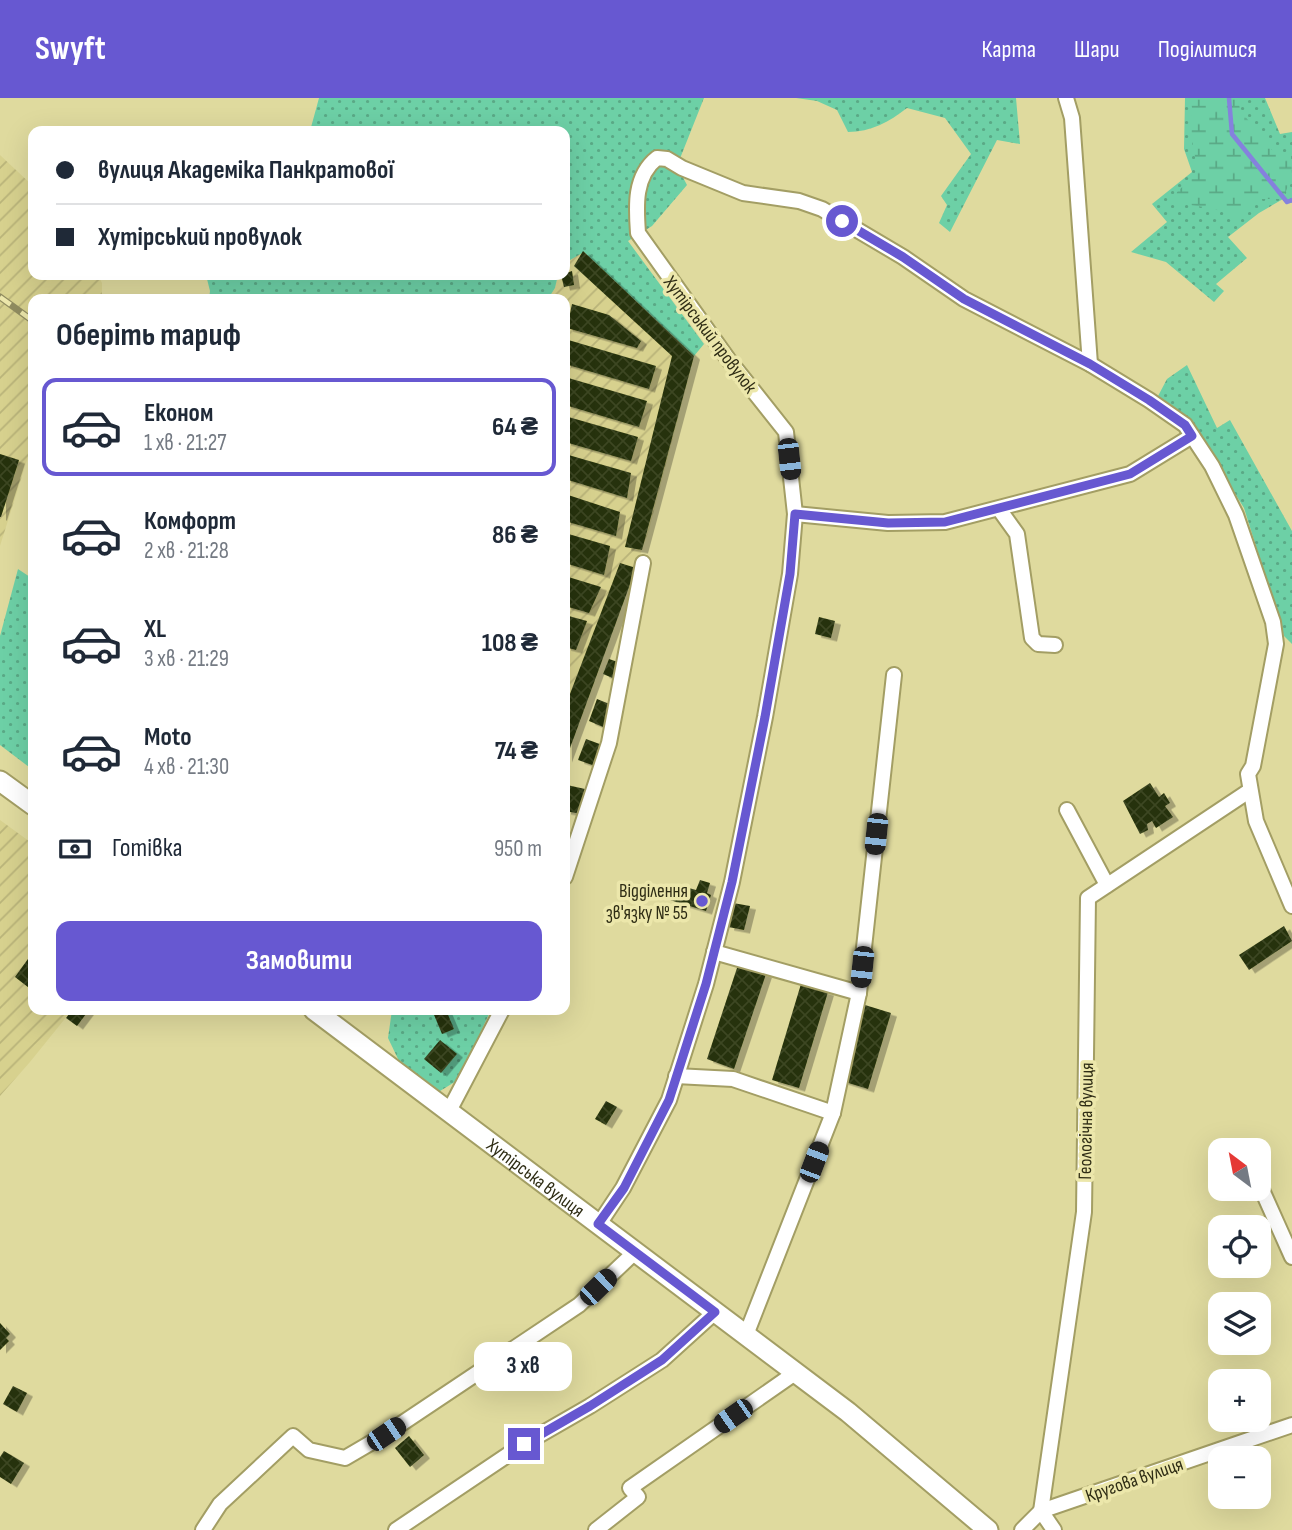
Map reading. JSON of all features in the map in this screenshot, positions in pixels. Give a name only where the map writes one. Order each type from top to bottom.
[{"type":"main road","points":[[0,781],[28,802]]},
{"type":"main road","name":"Хутірська вулиця","points":[[321,1015],[848,1412],[988,1530]]},
{"type":"street","points":[[1066,98],[1072,118],[1090,364],[1185,425],[1212,466],[1236,515],[1273,622],[1276,644],[1253,766],[1248,774],[1249,791],[1256,821],[1292,906]]},
{"type":"street","name":"Хутірський провулок","points":[[598,1224],[624,1188],[669,1100],[714,952],[732,882],[765,717],[790,574],[795,514],[786,432],[728,359],[638,233],[637,213],[642,174],[657,158],[667,159],[682,169],[743,193],[799,201],[822,209],[903,257],[964,299],[1090,364]]},
{"type":"street","points":[[795,514],[888,523],[945,522],[1130,474],[1192,436]]},
{"type":"street","points":[[999,509],[1017,534],[1032,638],[1038,645],[1055,645]]},
{"type":"street","points":[[570,862],[609,743],[643,563]]},
{"type":"street","points":[[746,1335],[833,1113],[859,993],[894,675]]},
{"type":"street","name":"Геологічна вулиця","points":[[1041,1511],[1084,1212],[1088,898],[1249,791]]},
{"type":"street","points":[[1066,810],[1107,885]]},
{"type":"street","points":[[714,952],[859,993]]},
{"type":"street","points":[[449,1111],[499,1015]]},
{"type":"street","points":[[676,1076],[733,1079],[833,1113]]},
{"type":"street","points":[[1267,1201],[1292,1256]]},
{"type":"street","points":[[204,1530],[220,1504],[293,1436],[309,1450],[345,1458],[386,1434],[579,1305],[635,1252]]},
{"type":"street","points":[[396,1530],[524,1444],[662,1360],[715,1312]]},
{"type":"street","points":[[596,1530],[638,1497],[630,1488],[795,1373]]},
{"type":"street","name":"Кругова вулиця","points":[[1022,1530],[1041,1511],[1292,1425]]},
{"type":"street","points":[[1041,1511],[1054,1530]]},
{"type":"shaded area","points":[[0,155],[28,181],[28,280],[100,280],[102,294],[28,294],[28,457],[0,546]]},
{"type":"shaded area","points":[[583,251],[694,356],[649,530],[570,746],[570,294],[551,294],[557,280],[570,280],[570,260]]},
{"type":"shaded area","points":[[0,820],[28,840],[28,1015],[68,1015],[0,1096]]},
{"type":"green space","points":[[319,98],[704,98],[677,166],[687,185],[652,226],[628,241],[704,344],[694,356],[584,252],[570,260],[570,126],[311,126]]},
{"type":"green space","points":[[796,98],[1016,98],[1020,144],[997,140],[950,232],[939,223],[947,205],[941,196],[971,154],[945,118],[907,108],[879,125],[848,132],[837,110],[817,101]]},
{"type":"green space","points":[[1185,98],[1265,98],[1280,134],[1292,132],[1292,203],[1283,199],[1259,213],[1228,237],[1247,258],[1216,284],[1224,291],[1214,302],[1166,262],[1131,252],[1167,222],[1152,204],[1192,172],[1184,149]]},
{"type":"green space","points":[[1188,98],[1238,98],[1240,110],[1272,150],[1291,154],[1292,175],[1283,199],[1257,199],[1238,217],[1211,208],[1176,203],[1177,192],[1198,172],[1191,135],[1192,108]]},
{"type":"green space","points":[[207,280],[557,280],[551,294],[210,294]]},
{"type":"green space","points":[[1187,365],[1217,428],[1230,420],[1292,531],[1292,644],[1284,636],[1244,508],[1200,437],[1181,413],[1157,398],[1167,379]]},
{"type":"green space","points":[[18,569],[28,576],[28,766],[0,745],[0,636]]},
{"type":"green space","points":[[391,1015],[489,1015],[458,1080],[440,1091],[399,1061],[388,1038]]},
{"type":"building","points":[[583,251],[694,356],[642,550],[625,547],[672,356],[574,266]]},
{"type":"building","points":[[572,271],[574,285],[564,287],[562,280],[570,280]]},
{"type":"building","points":[[572,304],[609,315],[641,341],[637,348],[570,329]]},
{"type":"building","points":[[570,340],[656,366],[649,389],[570,365]]},
{"type":"building","points":[[570,378],[647,401],[639,427],[570,406]]},
{"type":"building","points":[[570,417],[638,437],[631,461],[570,443]]},
{"type":"building","points":[[0,454],[19,460],[1,517],[0,517]]},
{"type":"building","points":[[570,455],[631,473],[627,498],[570,481]]},
{"type":"building","points":[[570,496],[620,512],[616,536],[570,522]]},
{"type":"building","points":[[570,534],[610,546],[604,575],[570,565]]},
{"type":"building","points":[[620,563],[636,568],[570,748],[570,694]]},
{"type":"building","points":[[570,578],[601,587],[589,613],[570,607]]},
{"type":"building","points":[[570,616],[587,621],[576,650],[570,648]]},
{"type":"building","points":[[819,617],[835,621],[831,638],[815,634]]},
{"type":"building","points":[[609,659],[621,663],[615,679],[603,674]]},
{"type":"building","points":[[597,699],[612,705],[603,727],[589,721]]},
{"type":"building","points":[[586,739],[605,746],[598,767],[578,760]]},
{"type":"building","points":[[1150,783],[1159,797],[1164,793],[1170,803],[1165,806],[1173,817],[1156,828],[1152,821],[1147,824],[1148,830],[1140,834],[1123,801]]},
{"type":"building","points":[[570,786],[585,789],[581,814],[570,812]]},
{"type":"building","points":[[700,880],[710,883],[707,893],[711,895],[706,911],[670,900],[675,884],[696,890]]},
{"type":"building","points":[[733,903],[750,906],[744,930],[728,927]]},
{"type":"building","points":[[1284,926],[1292,941],[1249,970],[1239,955]]},
{"type":"building","points":[[28,959],[28,987],[15,977]]},
{"type":"building","points":[[738,965],[766,974],[734,1069],[707,1059]]},
{"type":"building","points":[[801,984],[828,992],[799,1088],[772,1080]]},
{"type":"building","points":[[865,1005],[891,1013],[868,1089],[842,1081]]},
{"type":"building","points":[[68,1015],[85,1015],[77,1026],[66,1018]]},
{"type":"building","points":[[434,1015],[448,1015],[454,1029],[442,1034]]},
{"type":"building","points":[[440,1040],[457,1054],[441,1073],[424,1059]]},
{"type":"building","points":[[606,1101],[617,1107],[606,1125],[595,1119]]},
{"type":"building","points":[[0,1323],[10,1334],[6,1338],[9,1341],[0,1350]]},
{"type":"building","points":[[13,1386],[27,1393],[17,1412],[3,1404]]},
{"type":"building","points":[[409,1436],[424,1455],[410,1467],[395,1448]]},
{"type":"building","points":[[4,1451],[24,1463],[11,1484],[0,1477],[0,1457]]},
{"type":"waterway","points":[[1229,98],[1232,134],[1287,202],[1292,200]]},
{"type":"railway","points":[[0,297],[28,317]]},
{"type":"place","name":"Відділення зв'язку № 55","points":[[702,901]]},
{"type":"route","points":[[524,1444],[662,1360],[715,1312],[598,1224],[624,1188],[669,1100],[706,984],[732,882],[765,717],[790,574],[795,514],[888,523],[945,522],[1130,474],[1192,436],[1185,425],[1149,400],[1090,364],[964,299],[903,257],[842,221]]}]
